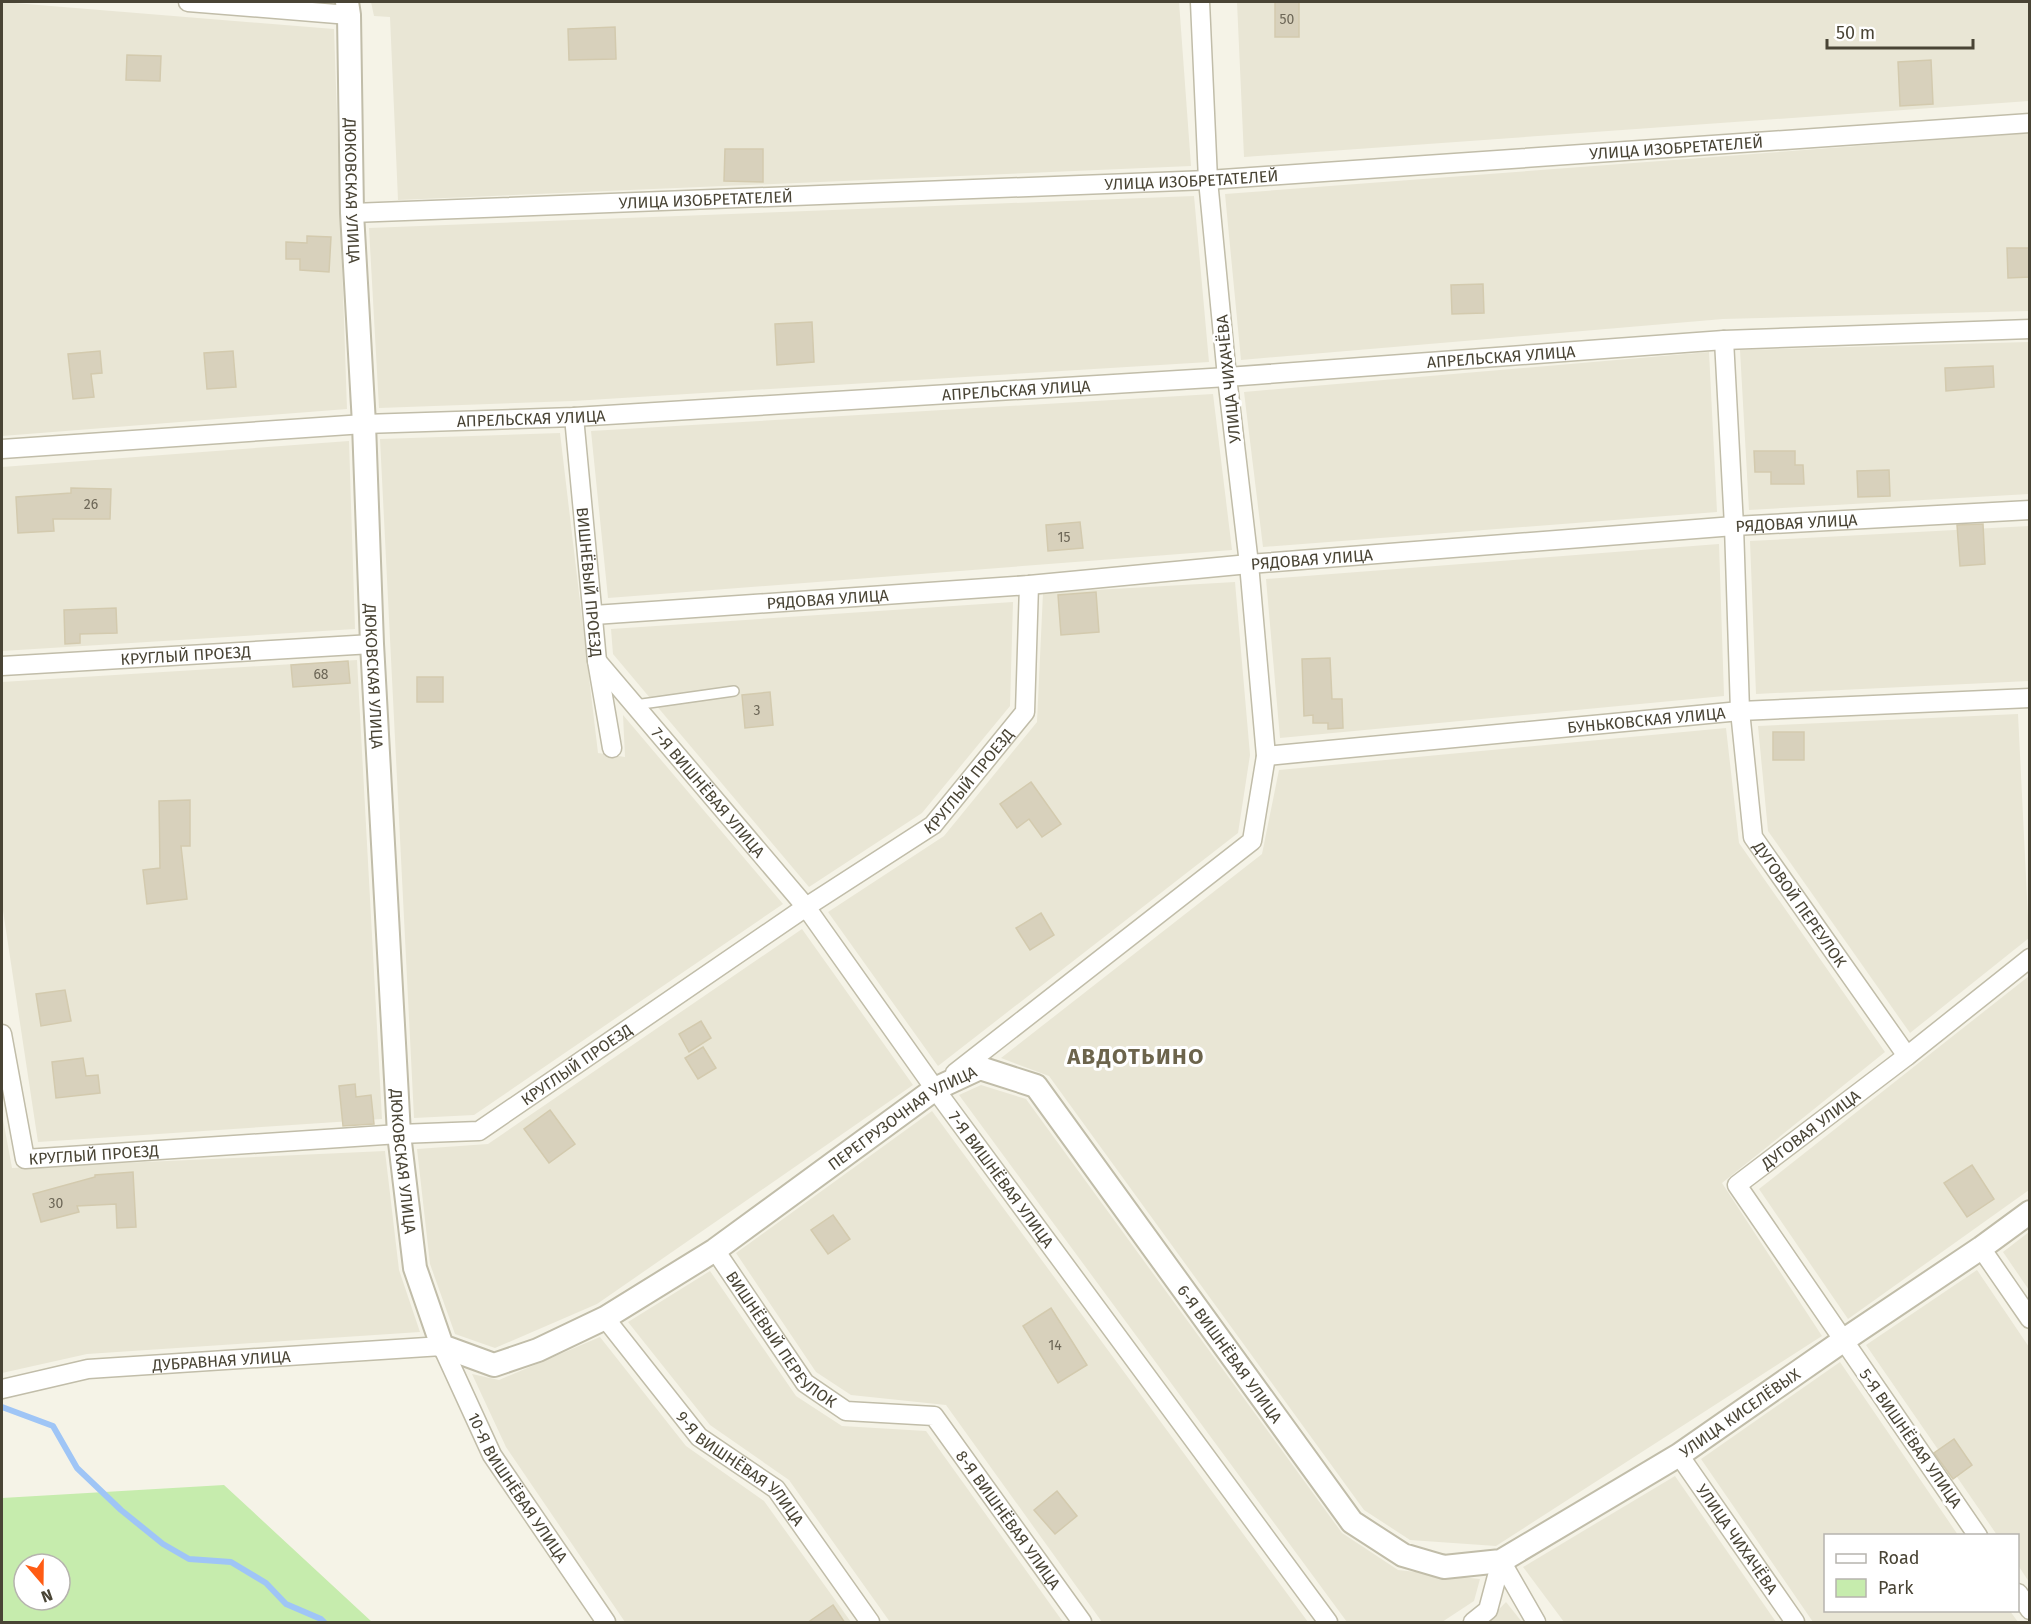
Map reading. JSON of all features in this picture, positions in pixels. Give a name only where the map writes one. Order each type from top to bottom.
[{"type":"street","points":[[188,2],[348,8]]},
{"type":"street","name":"УЛИЦА ЧИХАЧЁВА","points":[[1200,2],[1208,180],[1227,377],[1249,564],[1266,756]]},
{"type":"street","name":"ДЮКОВСКАЯ УЛИЦА","points":[[348,8],[352,213],[364,424],[372,644],[399,1134],[415,1268],[442,1346]]},
{"type":"street","name":"УЛИЦА ИЗОБРЕТАТЕЛЕЙ","points":[[352,213],[1208,180],[2030,123]]},
{"type":"street","name":"АПРЕЛЬСКАЯ УЛИЦА","points":[[2,449],[364,424],[574,417],[1227,377],[1724,340],[2030,328]]},
{"type":"street","name":"ДУГОВОЙ ПЕРЕУЛОК","points":[[1724,340],[1734,526],[1740,711],[1753,837],[1906,1056]]},
{"type":"street","name":"ВИШНЁВЫЙ ПРОЕЗД","points":[[574,417],[597,661],[612,748]]},
{"type":"street","name":"РЯДОВАЯ УЛИЦА","points":[[594,615],[1029,585],[1249,564],[1734,526],[2030,510]]},
{"type":"street","name":"КРУГЛЫЙ ПРОЕЗД","points":[[2,1034],[25,1159],[399,1134],[479,1131],[806,907],[933,825],[1025,712],[1029,585]]},
{"type":"street","name":"КРУГЛЫЙ ПРОЕЗД","points":[[2,666],[372,644]]},
{"type":"street","name":"7-Я ВИШНЁВАЯ УЛИЦА","points":[[597,661],[806,907],[935,1089],[1328,1623]]},
{"type":"street","name":"БУНЬКОВСКАЯ УЛИЦА","points":[[1266,756],[1740,711],[2030,698]]},
{"type":"street","name":"ПЕРЕГРУЗОЧНАЯ УЛИЦА","points":[[442,1346],[494,1365],[538,1350],[605,1318],[715,1250],[935,1089],[1252,841],[1266,756]]},
{"type":"street","name":"ДУГОВАЯ УЛИЦА","points":[[1844,1340],[1737,1185],[2030,958]]},
{"type":"street","name":"6-Я ВИШНЁВАЯ УЛИЦА","points":[[935,1089],[980,1068],[1036,1086],[1352,1522],[1403,1555],[1444,1567],[1501,1561]]},
{"type":"street","name":"УЛИЦА КИСЕЛЁВЫХ","points":[[1501,1561],[1679,1455],[2030,1212]]},
{"type":"street","points":[[1981,1248],[2030,1318]]},
{"type":"street","name":"ВИШНЁВЫЙ ПЕРЕУЛОК","points":[[715,1250],[805,1383],[846,1411],[934,1416]]},
{"type":"street","name":"9-Я ВИШНЁВАЯ УЛИЦА","points":[[605,1318],[699,1437],[776,1490],[870,1623]]},
{"type":"street","name":"5-Я ВИШНЁВАЯ УЛИЦА","points":[[1844,1340],[1977,1534]]},
{"type":"street","name":"ДУБРАВНАЯ УЛИЦА","points":[[2,1389],[88,1370],[442,1346]]},
{"type":"street","name":"10-Я ВИШНЁВАЯ УЛИЦА","points":[[442,1346],[492,1455],[606,1623]]},
{"type":"street","name":"8-Я ВИШНЁВАЯ УЛИЦА","points":[[934,1416],[1082,1623]]},
{"type":"street","name":"УЛИЦА ЧИХАЧЁВА","points":[[1679,1455],[1795,1623]]},
{"type":"street","points":[[1473,1623],[1488,1610],[1501,1561]]},
{"type":"street","points":[[1501,1561],[1536,1623]]},
{"type":"street","points":[[2019,1594],[2030,1610]]},
{"type":"lane","points":[[635,705],[734,692]]},
{"type":"shaded area","points":[[2,2],[334,29],[347,409],[2,436]]},
{"type":"shaded area","points":[[371,2],[1179,2],[1191,166],[398,200],[390,17],[374,16]]},
{"type":"shaded area","points":[[1237,2],[2029,2],[2029,101],[1244,157]]},
{"type":"shaded area","points":[[2029,133],[2029,311],[1723,319],[1241,360],[1225,194]]},
{"type":"shaded area","points":[[1194,196],[1209,362],[573,401],[379,408],[369,228]]},
{"type":"shaded area","points":[[2029,342],[2029,494],[1749,510],[1740,350]]},
{"type":"shaded area","points":[[1709,352],[1717,512],[1263,547],[1244,392]]},
{"type":"shaded area","points":[[1213,394],[1232,550],[608,598],[591,431]]},
{"type":"shaded area","points":[[560,433],[598,753],[625,757],[623,715],[783,904],[474,1115],[414,1118],[380,439]]},
{"type":"shaded area","points":[[349,441],[355,629],[2,651],[2,467]]},
{"type":"shaded area","points":[[2029,526],[2029,681],[1756,694],[1750,541]]},
{"type":"shaded area","points":[[1719,544],[1724,696],[1280,738],[1266,579]]},
{"type":"shaded area","points":[[1235,582],[1250,755],[1238,833],[938,1066],[828,912],[944,836],[1037,722],[1043,593]]},
{"type":"shaded area","points":[[1013,602],[1010,706],[922,813],[809,887],[613,654],[611,629]]},
{"type":"shaded area","points":[[357,660],[382,1119],[38,1142],[2,904],[2,682]]},
{"type":"shaded area","points":[[2018,714],[2029,938],[1910,1033],[1768,831],[1758,726]]},
{"type":"shaded area","points":[[1726,728],[1739,843],[1885,1052],[1722,1183],[1822,1336],[1496,1546],[1410,1540],[1364,1510],[1049,1076],[1001,1058],[1262,854],[1279,770]]},
{"type":"shaded area","points":[[802,929],[913,1085],[597,1304],[495,1348],[455,1334],[430,1264],[417,1149],[488,1144]]},
{"type":"shaded area","points":[[2029,976],[2029,1190],[1848,1319],[1759,1189]]},
{"type":"shaded area","points":[[981,1085],[1026,1099],[1342,1533],[1398,1570],[1480,1579],[1474,1601],[1442,1622],[1347,1622],[959,1095]]},
{"type":"shaded area","points":[[932,1111],[1308,1622],[1102,1622],[946,1405],[851,1395],[816,1372],[736,1253]]},
{"type":"shaded area","points":[[2,1114],[12,1168],[385,1151],[399,1270],[420,1332],[87,1354],[2,1373]]},
{"type":"shaded area","points":[[2029,1232],[2029,1290],[2003,1252]]},
{"type":"shaded area","points":[[1977,1270],[2029,1347],[2029,1582],[2019,1567],[2019,1534],[1996,1534],[1866,1345]]},
{"type":"shaded area","points":[[710,1271],[796,1396],[842,1426],[926,1431],[1063,1622],[890,1622],[789,1480],[710,1425],[628,1322]]},
{"type":"shaded area","points":[[600,1337],[686,1446],[764,1501],[851,1622],[625,1622],[506,1447],[472,1374],[499,1380]]},
{"type":"shaded area","points":[[1840,1362],[1957,1534],[1824,1534],[1824,1612],[2011,1612],[2018,1622],[1813,1622],[1701,1459]]},
{"type":"shaded area","points":[[1675,1476],[1776,1622],[1564,1622],[1523,1567]]},
{"type":"shaded area","points":[[1506,1602],[1522,1622],[1487,1622]]},
{"type":"green space","points":[[224,1485],[372,1622],[2,1622],[2,1498]]},
{"type":"building","points":[[1275,2],[1299,2],[1299,37],[1275,37]]},
{"type":"building","points":[[615,27],[616,59],[569,60],[568,29]]},
{"type":"building","points":[[127,55],[161,56],[160,81],[126,80]]},
{"type":"building","points":[[1931,60],[1933,104],[1900,106],[1898,62]]},
{"type":"building","points":[[725,149],[763,149],[763,182],[724,181]]},
{"type":"building","points":[[307,236],[331,237],[329,272],[300,270],[300,259],[286,259],[286,242],[307,243]]},
{"type":"building","points":[[2007,248],[2030,248],[2030,277],[2008,278]]},
{"type":"building","points":[[1483,284],[1484,313],[1452,314],[1451,285]]},
{"type":"building","points":[[812,322],[814,362],[777,365],[775,324]]},
{"type":"building","points":[[100,351],[102,373],[91,374],[94,397],[73,399],[68,354]]},
{"type":"building","points":[[233,351],[236,387],[207,389],[204,353]]},
{"type":"building","points":[[1993,366],[1994,387],[1946,391],[1945,368]]},
{"type":"building","points":[[1754,451],[1795,451],[1795,465],[1803,465],[1804,484],[1771,484],[1771,472],[1755,472]]},
{"type":"building","points":[[1889,470],[1890,496],[1858,497],[1857,471]]},
{"type":"building","points":[[71,488],[111,489],[110,519],[53,519],[54,531],[18,533],[16,497],[71,493]]},
{"type":"building","points":[[1080,522],[1083,548],[1048,551],[1046,525]]},
{"type":"building","points":[[1983,524],[1985,564],[1960,566],[1957,525]]},
{"type":"building","points":[[1096,592],[1099,632],[1061,635],[1058,595]]},
{"type":"building","points":[[116,608],[117,633],[80,634],[80,643],[65,644],[64,610]]},
{"type":"building","points":[[1330,658],[1332,699],[1342,699],[1343,728],[1328,729],[1328,723],[1313,723],[1313,715],[1304,716],[1302,659]]},
{"type":"building","points":[[348,661],[350,683],[293,687],[291,665]]},
{"type":"building","points":[[417,677],[443,677],[443,702],[417,702]]},
{"type":"building","points":[[770,692],[773,725],[745,728],[742,695]]},
{"type":"building","points":[[1773,732],[1804,732],[1804,760],[1773,760]]},
{"type":"building","points":[[1031,782],[1061,824],[1042,837],[1029,819],[1017,828],[1000,804]]},
{"type":"building","points":[[190,800],[190,846],[181,846],[187,899],[147,904],[143,870],[160,868],[159,801]]},
{"type":"building","points":[[1041,913],[1054,935],[1030,950],[1016,928]]},
{"type":"building","points":[[65,990],[71,1021],[41,1026],[36,994]]},
{"type":"building","points":[[701,1021],[711,1038],[689,1052],[679,1034]]},
{"type":"building","points":[[703,1047],[716,1068],[698,1079],[685,1058]]},
{"type":"building","points":[[83,1058],[86,1076],[98,1075],[100,1093],[56,1098],[52,1062]]},
{"type":"building","points":[[355,1084],[356,1097],[371,1095],[374,1124],[343,1126],[339,1086]]},
{"type":"building","points":[[550,1110],[575,1144],[549,1163],[524,1129]]},
{"type":"building","points":[[1972,1165],[1994,1199],[1967,1217],[1944,1183]]},
{"type":"building","points":[[133,1172],[136,1227],[117,1228],[116,1204],[77,1206],[79,1212],[41,1222],[33,1194],[95,1177],[95,1175]]},
{"type":"building","points":[[833,1215],[850,1239],[828,1254],[811,1230]]},
{"type":"building","points":[[1051,1308],[1087,1365],[1058,1383],[1023,1326]]},
{"type":"building","points":[[1954,1439],[1972,1465],[1953,1479],[1934,1453]]},
{"type":"building","points":[[1057,1491],[1077,1516],[1055,1534],[1034,1510]]},
{"type":"building","points":[[833,1605],[845,1623],[807,1623]]},
{"type":"waterway","points":[[2,1407],[53,1426],[77,1468],[121,1510],[163,1544],[189,1559],[231,1562],[266,1583],[286,1604],[324,1622]]},
{"type":"district","name":"АВДОТЬИНО","points":[[1136,1056]]}]
